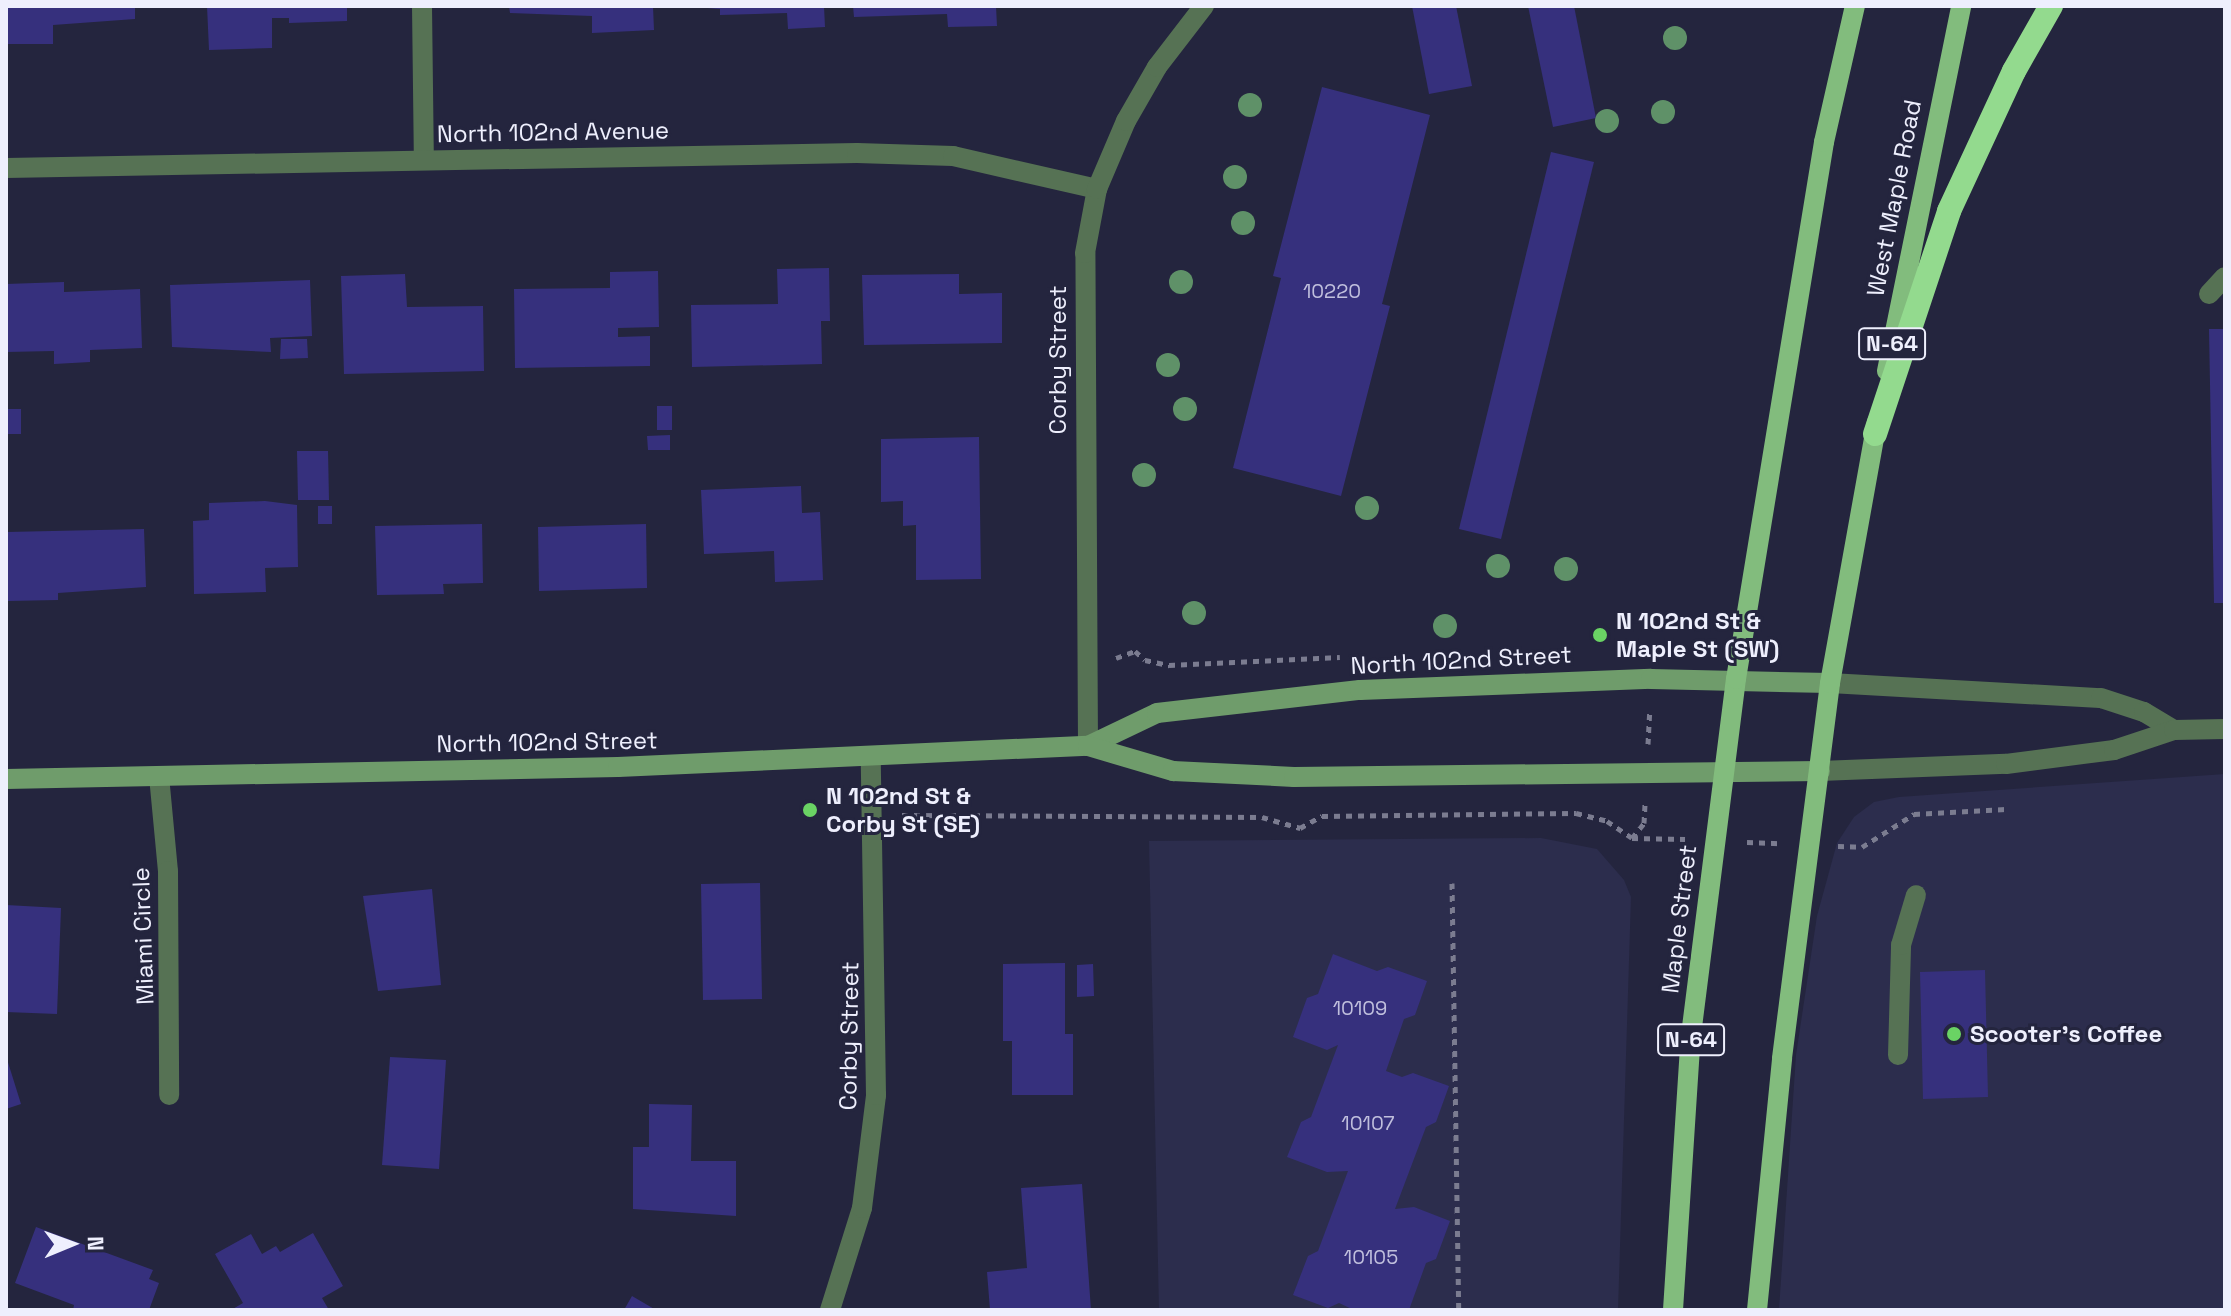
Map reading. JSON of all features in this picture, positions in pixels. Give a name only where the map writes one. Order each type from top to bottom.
[{"type":"highway","points":[[1875,434],[1949,211],[2014,71],[2051,6]]},
{"type":"main road","name":"N-64","points":[[1736,679],[1824,142],[1855,6]]},
{"type":"main road","name":"West Maple Road","points":[[1830,683],[1875,434],[1961,6]]},
{"type":"main road","name":"North 102nd Street","points":[[1088,746],[1157,713],[1345,691],[1476,683],[1736,679],[1830,683]]},
{"type":"main road","name":"Maple Street","points":[[1673,1310],[1691,1035],[1736,679]]},
{"type":"main road","name":"N-64","points":[[1757,1310],[1782,1058],[1830,683]]},
{"type":"main road","name":"North 102nd Street","points":[[6,779],[871,758],[1088,746],[1173,771],[1240,775],[1820,771]]},
{"type":"street","points":[[422,6],[424,160]]},
{"type":"street","name":"Corby Street","points":[[1088,746],[1082,301],[1085,253],[1097,189],[1142,91],[1204,6]]},
{"type":"street","name":"North 102nd Avenue","points":[[6,168],[922,154],[1020,168],[1097,189]]},
{"type":"street","points":[[2209,294],[2225,277]]},
{"type":"street","name":"North 102nd Street","points":[[1830,683],[2101,698],[2144,712],[2174,730]]},
{"type":"street","name":"North 102nd Street","points":[[1820,771],[2078,757],[2174,730],[2225,729]]},
{"type":"street","name":"Corby Street","points":[[830,1310],[859,1220],[874,1122],[878,997],[871,758]]},
{"type":"street","name":"Miami Circle","points":[[159,776],[168,871],[169,1095]]},
{"type":"street","points":[[1898,1055],[1901,945],[1916,895]]},
{"type":"path","points":[[1862,847],[1914,814],[2006,809]]},
{"type":"path","points":[[873,815],[1262,817],[1300,828],[1322,816],[1576,813],[1607,821],[1632,838]]},
{"type":"path","points":[[1452,883],[1459,1310]]},
{"type":"shaded area","points":[[2225,774],[2225,1310],[1779,1310],[1796,1055],[1817,916],[1837,843],[1854,817],[1874,802],[1899,797]]},
{"type":"shaded area","points":[[1541,838],[1597,849],[1624,880],[1631,897],[1618,1310],[1159,1310],[1149,841]]},
{"type":"building","points":[[6,6],[135,6],[135,19],[53,25],[53,44],[6,44]]},
{"type":"building","points":[[207,6],[347,6],[347,21],[289,23],[289,18],[272,18],[272,48],[209,50]]},
{"type":"building","points":[[509,6],[653,6],[654,30],[592,33],[592,16],[510,13]]},
{"type":"building","points":[[682,6],[824,6],[825,27],[788,29],[787,13],[720,15],[720,9]]},
{"type":"building","points":[[853,6],[996,6],[997,26],[948,27],[947,14],[854,17]]},
{"type":"building","points":[[1412,6],[1456,6],[1472,86],[1429,94]]},
{"type":"building","points":[[1528,6],[1574,6],[1596,118],[1553,127]]},
{"type":"building","points":[[1322,87],[1430,115],[1382,304],[1390,306],[1341,496],[1233,468],[1281,278],[1273,276]]},
{"type":"building","points":[[1551,152],[1594,162],[1501,539],[1459,529]]},
{"type":"building","points":[[829,268],[830,321],[821,321],[822,364],[692,367],[691,305],[778,304],[777,269]]},
{"type":"building","points":[[658,271],[659,327],[618,328],[618,337],[650,336],[650,366],[515,368],[514,289],[610,288],[610,272]]},
{"type":"building","points":[[405,274],[407,307],[483,306],[484,371],[344,374],[341,276]]},
{"type":"building","points":[[959,274],[959,294],[1002,293],[1002,343],[864,345],[862,275]]},
{"type":"building","points":[[310,280],[312,336],[270,338],[271,352],[172,347],[170,285]]},
{"type":"building","points":[[64,282],[64,292],[140,289],[142,348],[90,350],[90,362],[54,364],[54,351],[6,352],[6,284]]},
{"type":"building","points":[[2209,329],[2225,329],[2225,603],[2214,603]]},
{"type":"building","points":[[281,339],[307,339],[308,358],[280,359]]},
{"type":"building","points":[[657,406],[672,406],[672,430],[657,430]]},
{"type":"building","points":[[6,409],[21,409],[21,434],[6,434]]},
{"type":"building","points":[[670,435],[670,450],[648,450],[647,436]]},
{"type":"building","points":[[979,437],[981,579],[916,580],[916,525],[903,526],[903,501],[881,502],[881,439]]},
{"type":"building","points":[[297,451],[328,451],[329,500],[298,500]]},
{"type":"building","points":[[801,486],[802,513],[820,512],[823,580],[775,582],[774,551],[704,554],[701,490]]},
{"type":"building","points":[[265,501],[297,505],[298,567],[265,568],[266,592],[194,594],[193,521],[209,520],[209,503]]},
{"type":"building","points":[[318,506],[332,506],[332,524],[318,524]]},
{"type":"building","points":[[482,524],[483,583],[443,584],[444,594],[377,595],[375,526]]},
{"type":"building","points":[[646,524],[647,588],[539,591],[538,527]]},
{"type":"building","points":[[144,529],[146,587],[58,593],[58,600],[8,601],[7,532]]},
{"type":"building","points":[[760,883],[762,999],[703,1000],[701,884]]},
{"type":"building","points":[[432,889],[441,985],[378,991],[363,896]]},
{"type":"building","points":[[6,905],[61,908],[57,1014],[6,1012]]},
{"type":"building","points":[[1333,954],[1377,971],[1388,967],[1427,981],[1415,1015],[1404,1019],[1386,1071],[1402,1077],[1413,1073],[1449,1086],[1436,1122],[1426,1127],[1395,1209],[1414,1207],[1450,1221],[1436,1259],[1426,1263],[1409,1310],[1354,1310],[1339,1303],[1328,1308],[1293,1295],[1308,1256],[1318,1251],[1348,1171],[1327,1172],[1287,1157],[1301,1122],[1311,1117],[1338,1045],[1327,1050],[1293,1037],[1307,998],[1318,994]]},
{"type":"building","points":[[1065,963],[1065,1034],[1073,1034],[1073,1095],[1012,1095],[1012,1041],[1003,1041],[1003,964]]},
{"type":"building","points":[[1093,964],[1094,996],[1077,997],[1077,965]]},
{"type":"building","name":"Scooter's Coffee","points":[[1985,970],[1988,1097],[1923,1099],[1920,972]]},
{"type":"building","points":[[6,1056],[21,1104],[6,1109]]},
{"type":"building","points":[[390,1057],[446,1060],[439,1169],[382,1165]]},
{"type":"building","points":[[649,1104],[692,1105],[691,1161],[736,1161],[736,1216],[633,1209],[633,1147],[649,1147]]},
{"type":"building","points":[[1082,1184],[1091,1310],[990,1310],[987,1272],[1027,1268],[1021,1188]]},
{"type":"building","points":[[36,1227],[153,1270],[149,1279],[159,1283],[149,1310],[73,1310],[74,1305],[15,1283]]},
{"type":"building","points":[[313,1233],[343,1286],[322,1298],[329,1310],[231,1310],[243,1303],[215,1254],[251,1234],[262,1254],[276,1246],[280,1252]]},
{"type":"building","points":[[632,1296],[656,1310],[624,1310]]},
{"type":"place","name":"N 102nd St & Maple St (SW)","points":[[1600,635]]},
{"type":"place","name":"N 102nd St & Corby St (SE)","points":[[810,810]]},
{"type":"place","name":"Scooter's Coffee","points":[[1954,1034]]}]
